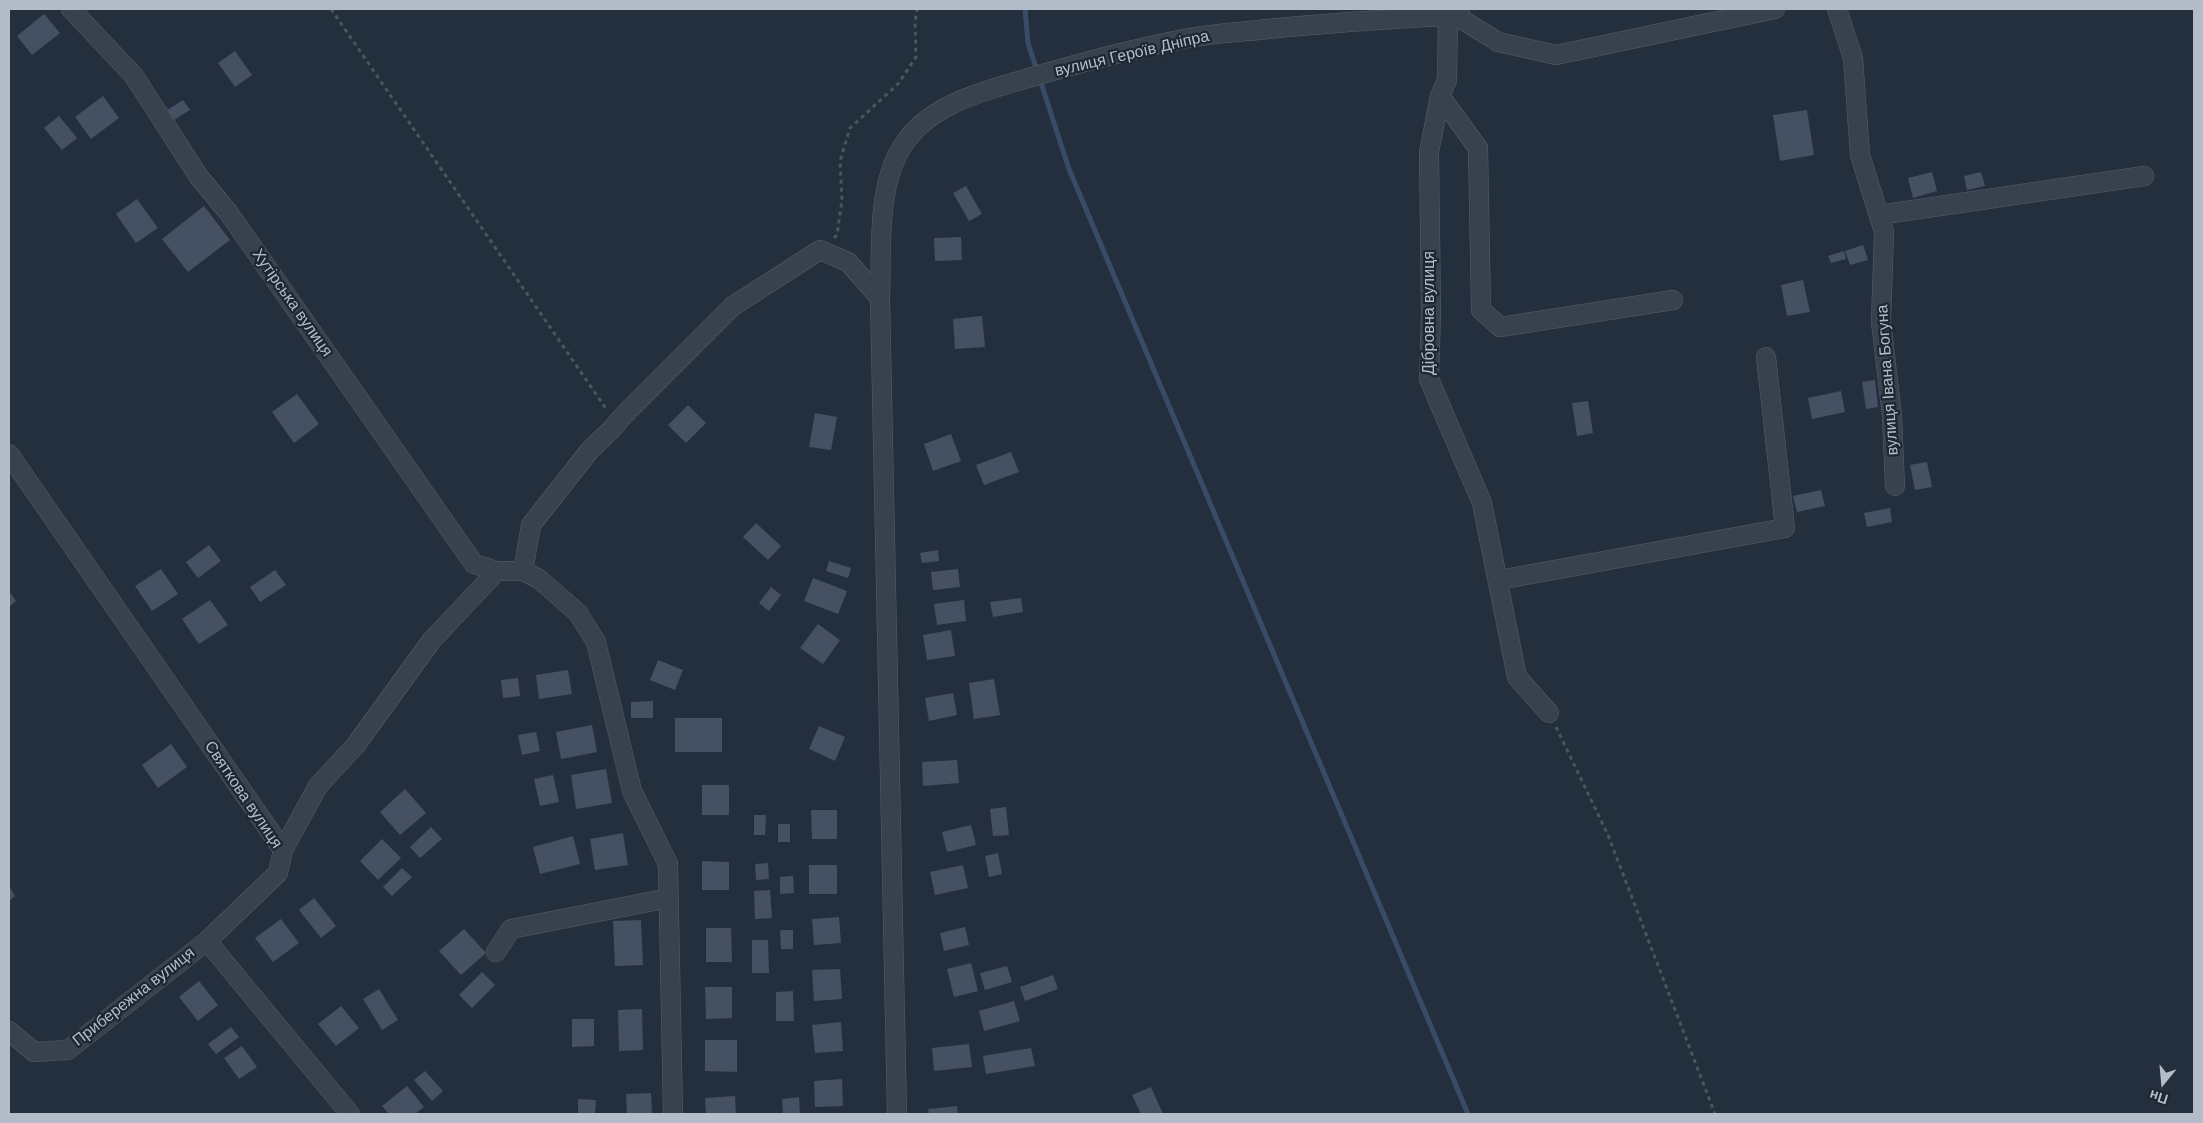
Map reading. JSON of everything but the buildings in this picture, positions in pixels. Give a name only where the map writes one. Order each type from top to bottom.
[{"type":"street","name":"Хутірська вулиця","points":[[71,9],[134,76],[199,177],[228,212],[474,564],[497,571],[531,575]]},
{"type":"street","points":[[1454,13],[1498,42],[1556,55],[1775,9]]},
{"type":"street","name":"вулиця Івана Богуна","points":[[1837,9],[1853,58],[1860,154],[1884,232],[1881,322],[1892,416],[1895,486]]},
{"type":"street","name":"вулиця Героїв Дніпра","points":[[897,1114],[880,298],[884,203],[892,168],[902,147],[918,127],[936,112],[983,92],[1068,67],[1189,38],[1342,22],[1454,13]]},
{"type":"street","name":"Дібровна вулиця","points":[[1454,13],[1447,80],[1440,96],[1429,152],[1431,312],[1429,379],[1482,503],[1517,677],[1549,714]]},
{"type":"street","points":[[1440,96],[1478,148],[1481,310],[1500,327],[1673,300]]},
{"type":"street","points":[[1879,214],[2144,176]]},
{"type":"street","points":[[673,1114],[668,864],[632,792],[596,642],[578,613],[531,575],[531,525],[590,450],[612,430],[623,416],[733,306],[820,250],[848,262],[880,298]]},
{"type":"street","points":[[1499,580],[1785,528],[1766,357]]},
{"type":"street","name":"Святкова вулиця","points":[[9,454],[283,850],[278,873],[206,941]]},
{"type":"street","points":[[283,850],[318,786],[355,746],[432,640],[497,571]]},
{"type":"street","points":[[496,952],[511,929],[669,898]]},
{"type":"street","points":[[206,941],[350,1114]]},
{"type":"street","name":"Прибережна вулиця","points":[[9,1031],[34,1052],[68,1050],[206,941]]},
{"type":"path","points":[[331,9],[608,412],[623,416]]},
{"type":"path","points":[[820,250],[837,235],[842,200],[840,161],[850,128],[898,84],[916,57],[915,22],[917,9]]},
{"type":"path","points":[[1549,714],[1608,834],[1715,1114]]},
{"type":"waterway","points":[[1025,9],[1028,43],[1069,169],[1468,1114]]}]
